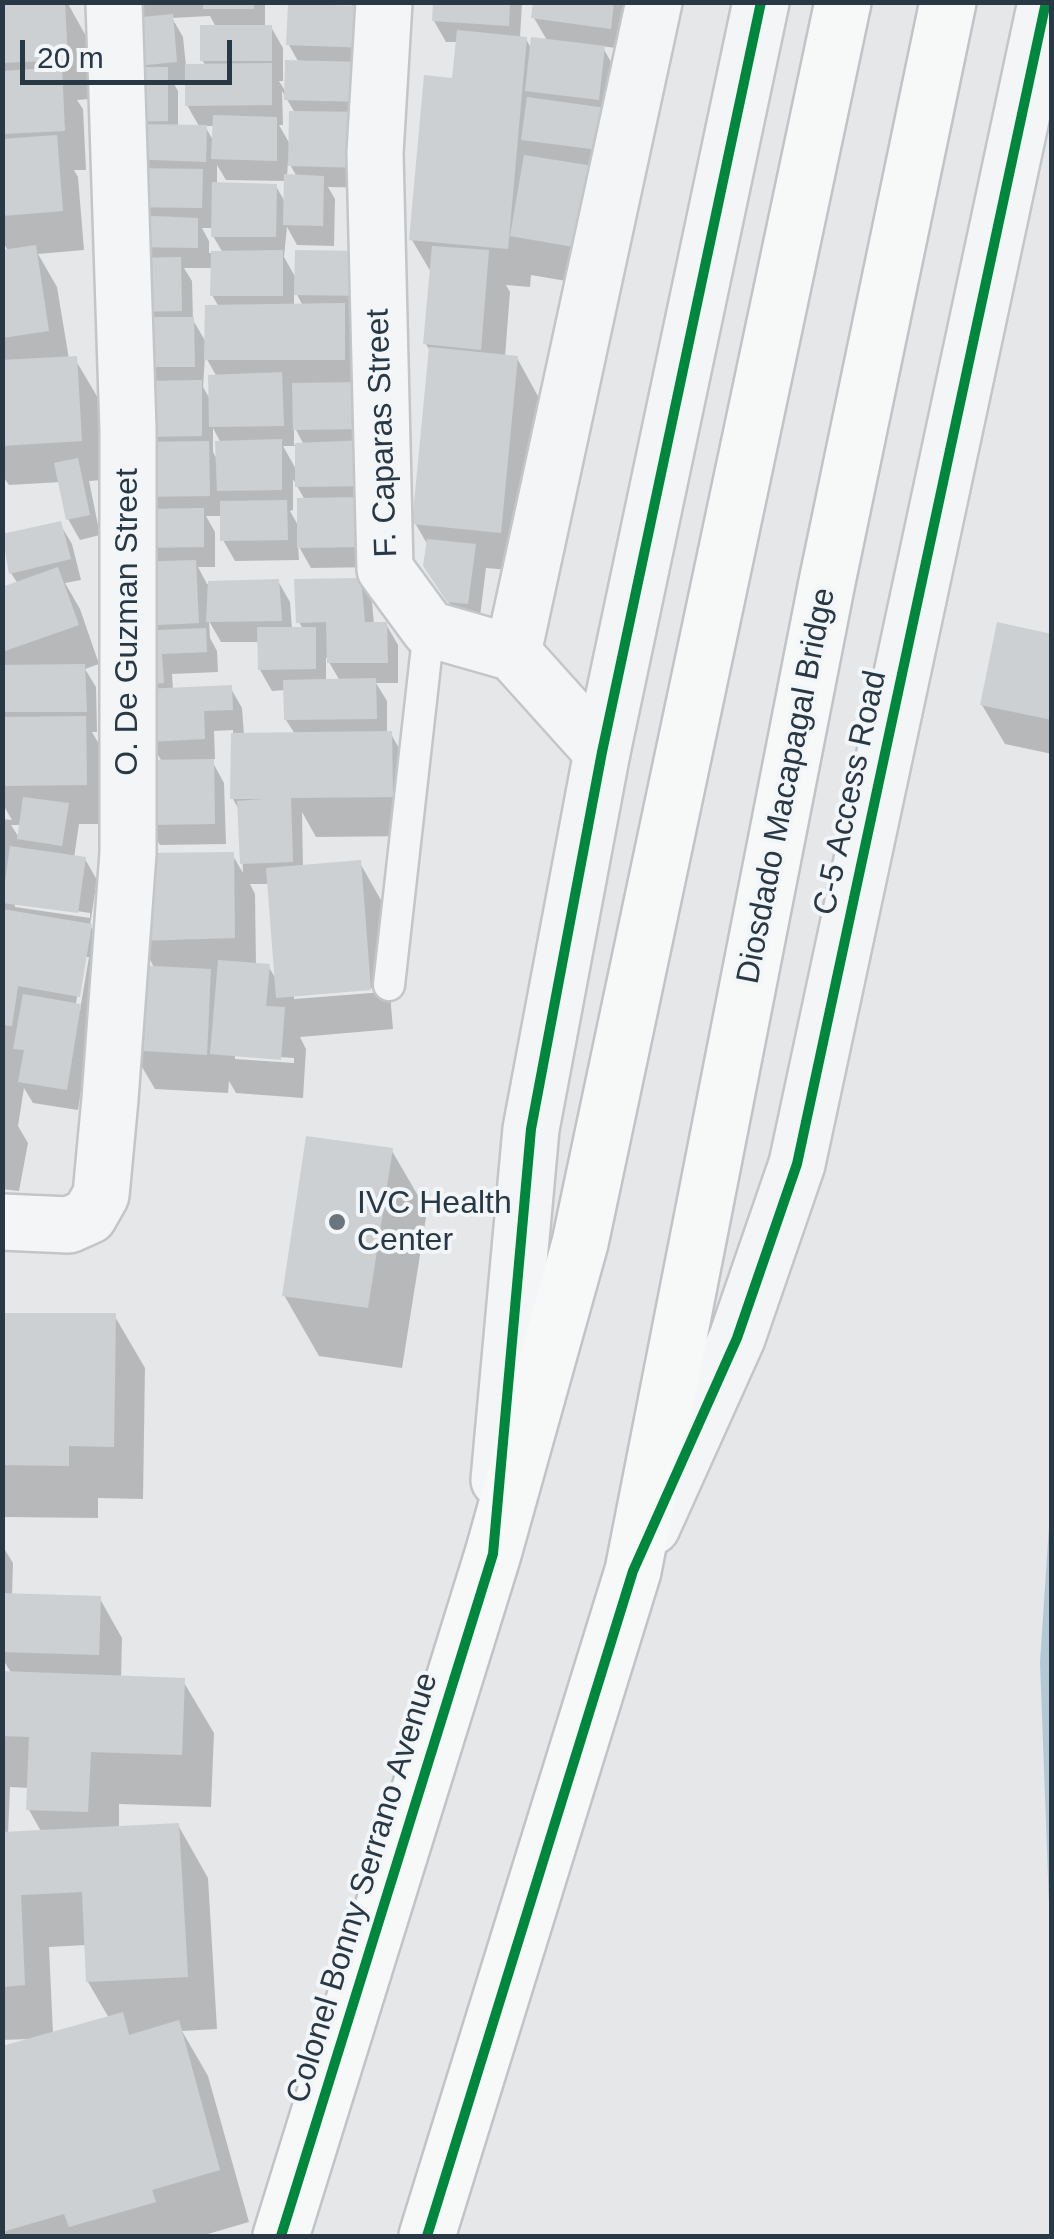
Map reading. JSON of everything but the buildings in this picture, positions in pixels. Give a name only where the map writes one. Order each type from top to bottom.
[{"type":"main road","points":[[493,1554],[580,1243],[842,2]]},
{"type":"main road","name":"Diosdado Macapagal Bridge","points":[[632,1571],[828,582],[948,2]]},
{"type":"main road","name":"Colonel Bonny Serrano Avenue","points":[[281,2236],[493,1554]]},
{"type":"main road","points":[[426,2236],[632,1571]]},
{"type":"street","name":"O. De Guzman Street","points":[[2,1222],[69,1225],[89,1216],[101,1195],[128,852],[128,428],[114,2]]},
{"type":"street","name":"F. Caparas Street","points":[[384,2],[376,153],[385,569],[429,629]]},
{"type":"street","points":[[513,653],[654,2]]},
{"type":"street","points":[[493,1554],[531,1130],[602,752],[761,2]]},
{"type":"street","name":"C-5 Access Road","points":[[632,1571],[737,1338],[797,1164],[1046,2]]},
{"type":"street","points":[[429,629],[513,653],[602,752]]},
{"type":"lane","points":[[389,985],[429,629]]},
{"type":"water","points":[[1051,1496],[1051,1958],[1040,1662]]},
{"type":"cycle path","points":[[281,2236],[493,1554],[531,1129],[602,752],[761,2]]},
{"type":"cycle path","points":[[427,2236],[633,1571],[737,1338],[797,1164],[1046,2]]},
{"type":"place","name":"IVC Health Center","points":[[337,1222]]}]
